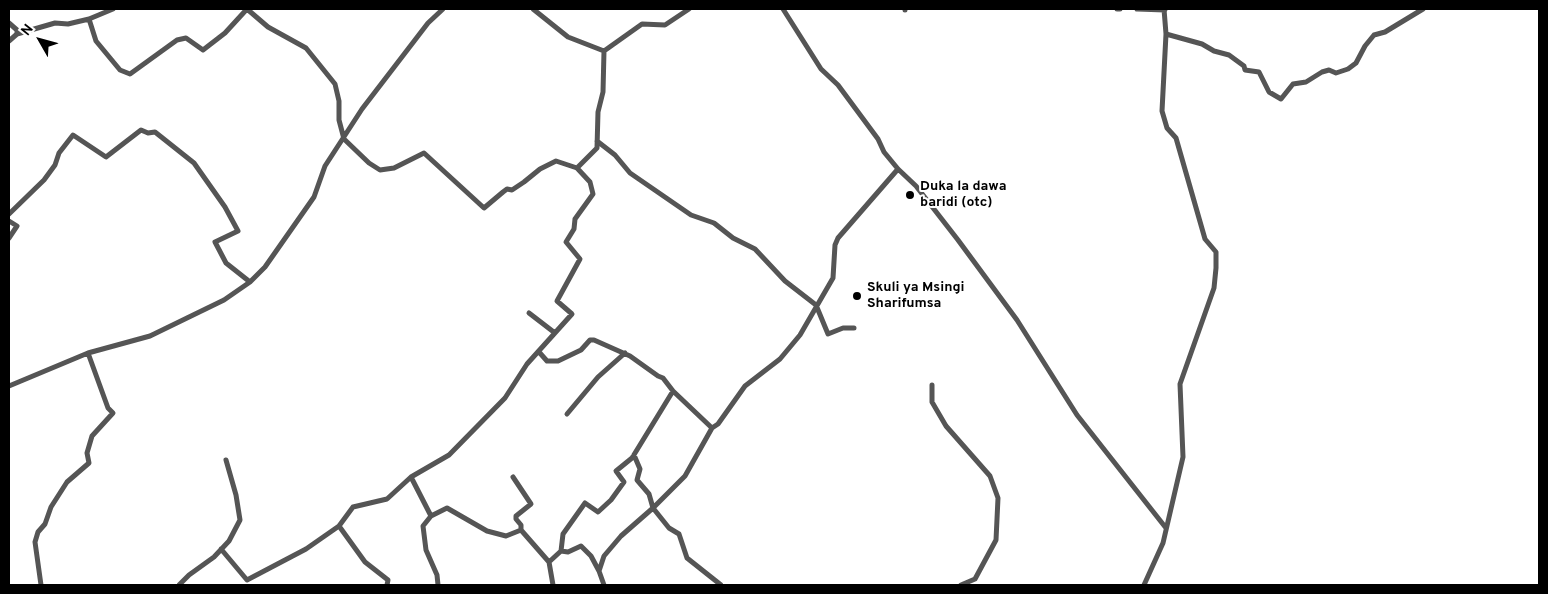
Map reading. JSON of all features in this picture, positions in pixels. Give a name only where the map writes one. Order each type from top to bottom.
[{"type":"street","points":[[9,41],[17,34],[55,23],[68,24],[89,19],[113,9]]},
{"type":"street","points":[[89,19],[96,41],[120,70],[130,74],[177,40],[186,38],[202,50],[225,33],[247,9],[268,27],[306,48],[335,84],[339,101],[339,120],[344,139],[380,170],[394,168],[424,154],[484,208],[507,189],[512,190],[530,179],[540,169],[556,161],[577,168],[590,182],[593,194],[575,219],[574,229],[566,242],[580,259],[557,301],[572,314],[527,364],[505,398],[449,455],[411,477],[387,499],[353,507],[339,526],[306,549],[248,583],[221,549]]},
{"type":"street","points":[[9,386],[88,353],[150,336],[224,300],[250,282],[265,268],[314,197],[325,166],[362,109],[422,30],[443,9]]},
{"type":"street","points":[[532,9],[568,36],[604,51]]},
{"type":"street","points":[[604,51],[642,24],[665,25],[689,9]]},
{"type":"street","points":[[783,9],[816,62],[838,84],[898,169],[916,186],[1017,320],[1076,415],[1166,528]]},
{"type":"street","points":[[1137,9],[1165,10],[1166,34],[1162,111],[1167,128],[1176,138],[1206,239],[1216,252],[1214,288],[1180,384],[1183,457],[1158,558],[1144,585]]},
{"type":"street","points":[[1166,34],[1202,44],[1214,51],[1229,55],[1244,66],[1245,70],[1259,72],[1269,92],[1281,98],[1293,84],[1306,82],[1329,70],[1336,73],[1348,69],[1356,62],[1374,34],[1385,32],[1423,9]]},
{"type":"street","points":[[9,23],[17,30],[17,34]]},
{"type":"street","points":[[577,168],[597,148],[598,112],[603,92],[604,51]]},
{"type":"street","points":[[9,214],[44,180],[55,165],[59,153],[73,135],[106,157],[141,130],[148,133],[155,132],[194,163],[225,207],[238,231],[215,242],[226,263],[250,282]]},
{"type":"street","points":[[597,141],[615,155],[630,173],[691,215],[714,223],[733,238],[755,249],[785,281],[816,305],[828,334],[843,328],[854,328]]},
{"type":"street","points":[[599,571],[604,556],[621,536],[685,476],[712,428],[718,424],[745,386],[780,359],[792,346],[833,278],[835,245],[838,238],[898,169]]},
{"type":"street","points":[[9,221],[17,226],[9,238]]},
{"type":"street","points":[[529,313],[555,333]]},
{"type":"street","points":[[539,352],[547,361],[558,361],[581,350],[590,340],[624,354],[664,378],[673,390],[712,428]]},
{"type":"street","points":[[41,585],[35,542],[38,532],[46,524],[51,506],[67,482],[89,463],[88,453],[92,436],[113,414],[108,408],[88,353]]},
{"type":"street","points":[[567,414],[598,377],[624,354]]},
{"type":"street","points":[[932,385],[932,402],[946,426],[990,476],[998,498],[996,540],[975,579],[961,585]]},
{"type":"street","points":[[549,562],[561,551],[563,534],[572,518],[585,503],[598,512],[612,500],[624,482],[616,471],[634,455],[673,390]]},
{"type":"street","points":[[634,455],[640,470],[637,480],[649,494],[653,508],[669,528],[679,534],[687,558],[720,585]]},
{"type":"street","points":[[174,585],[178,585],[221,549],[229,541],[240,520],[235,488],[226,460]]},
{"type":"street","points":[[411,477],[431,516]]},
{"type":"street","points":[[514,477],[532,504],[516,516],[521,530],[549,562],[553,585]]},
{"type":"street","points":[[438,585],[437,575],[426,550],[423,526],[431,516],[447,508],[487,531],[506,536],[521,530]]},
{"type":"street","points":[[339,526],[365,562],[388,580],[386,585]]},
{"type":"street","points":[[561,551],[568,552],[580,546],[591,556],[604,585]]},
{"type":"place","name":"Duka la dawa baridi (otc)","points":[[910,195]]},
{"type":"place","name":"Skuli ya Msingi Sharifumsa","points":[[857,296]]}]
